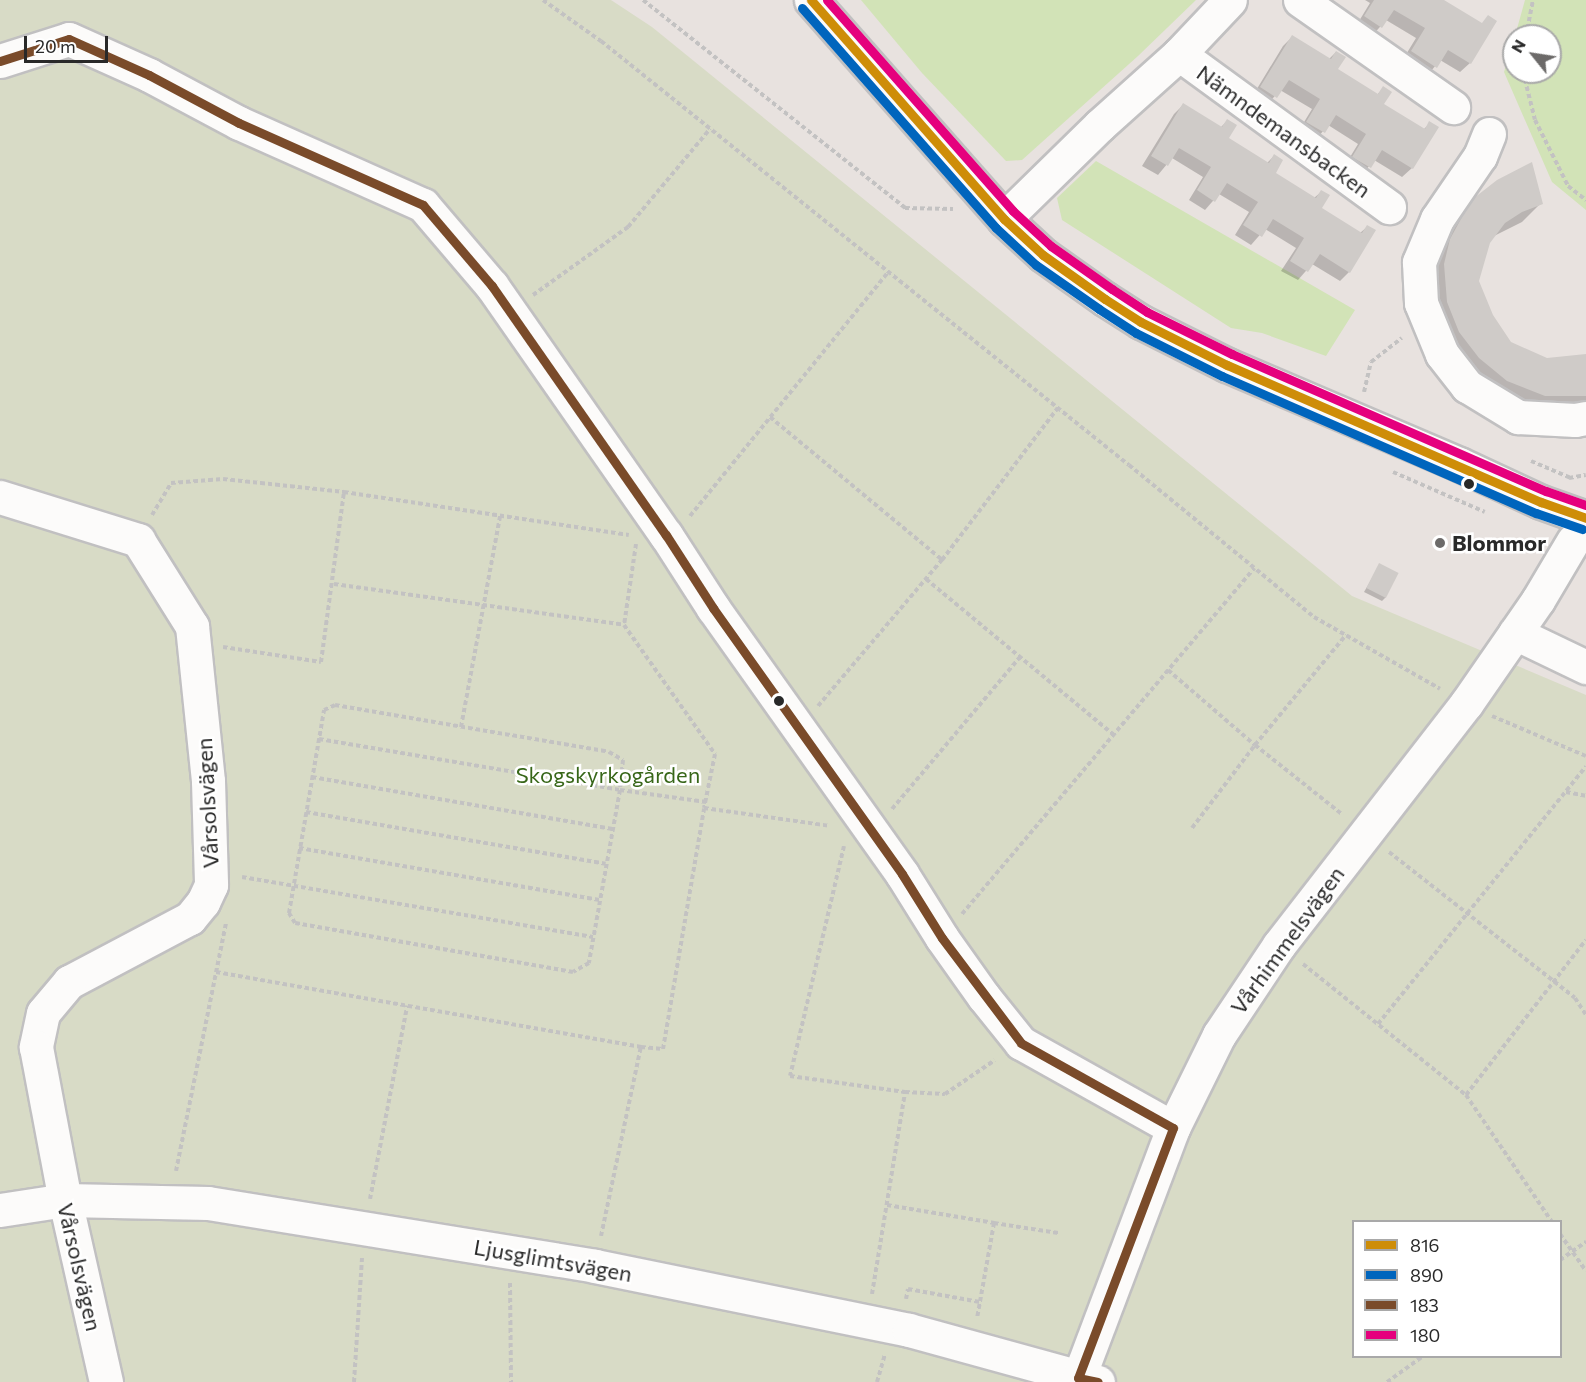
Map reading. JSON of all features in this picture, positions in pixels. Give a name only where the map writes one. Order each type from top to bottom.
[{"type":"street","points":[[811,0],[1004,219],[1043,255],[1141,322],[1227,365],[1459,464],[1541,502],[1579,529]]},
{"type":"street","name":"Nämndemansbacken","points":[[1004,219],[1100,124],[1179,54],[1230,0]]},
{"type":"street","points":[[1300,0],[1453,107]]},
{"type":"street","points":[[0,61],[69,39],[149,75],[239,123],[423,205],[492,286],[670,541],[712,608],[799,728],[860,830],[1021,1043],[1173,1128]]},
{"type":"street","name":"Nämndemansbacken","points":[[1179,54],[1389,207]]},
{"type":"street","points":[[1489,134],[1480,156],[1437,219],[1419,262],[1421,303],[1442,354],[1467,386],[1518,417],[1575,420],[1586,418]]},
{"type":"street","points":[[0,497],[138,540]]},
{"type":"street","name":"Vårhimmelsvägen","points":[[1084,1381],[1173,1128],[1219,1035],[1279,945],[1466,704],[1515,633],[1579,529]]},
{"type":"street","name":"Vårsolsvägen","points":[[106,1382],[65,1200],[36,1047],[43,1013],[69,982],[190,918],[203,903],[211,885],[208,781],[192,627],[138,540]]},
{"type":"street","points":[[1515,633],[1586,667]]},
{"type":"street","name":"Ljusglimtsvägen","points":[[0,1210],[65,1200],[207,1203],[595,1266],[900,1329],[1084,1381]]},
{"type":"path","points":[[543,0],[601,40],[1314,617],[1466,704],[1586,756]]},
{"type":"path","points":[[642,0],[905,208],[962,209]]},
{"type":"path","points":[[1528,24],[1533,0]]},
{"type":"path","points":[[1526,84],[1535,120],[1568,186],[1586,200]]},
{"type":"path","points":[[510,312],[628,227],[710,129]]},
{"type":"path","points":[[670,541],[888,272]]},
{"type":"path","points":[[1352,391],[1363,395],[1371,362],[1398,339],[1431,328]]},
{"type":"path","points":[[799,728],[942,560],[1058,408]]},
{"type":"path","points":[[770,417],[942,560]]},
{"type":"path","points":[[1527,460],[1586,483]]},
{"type":"path","points":[[138,540],[171,483],[223,479],[344,492],[613,534],[637,535],[624,625],[715,754],[663,1049],[216,972]]},
{"type":"path","points":[[194,643],[321,662],[334,584],[344,492]]},
{"type":"path","points":[[461,727],[500,516]]},
{"type":"path","points":[[942,938],[1254,568]]},
{"type":"path","points":[[926,579],[1114,735]]},
{"type":"path","points":[[334,584],[483,607],[624,625]]},
{"type":"path","points":[[1192,828],[1255,745],[1346,635]]},
{"type":"path","points":[[1020,657],[860,830],[790,1076],[905,1092],[945,1094],[1021,1043]]},
{"type":"path","points":[[335,705],[461,727],[609,752],[623,760],[620,790],[589,963],[573,972],[295,923],[289,913],[324,710],[335,705]]},
{"type":"path","points":[[319,739],[620,790],[706,802]]},
{"type":"path","points":[[1378,1024],[1586,766]]},
{"type":"path","points":[[312,777],[613,829]]},
{"type":"path","points":[[1566,792],[1586,796]]},
{"type":"path","points":[[704,808],[860,830]]},
{"type":"path","points":[[306,812],[606,864]]},
{"type":"path","points":[[299,848],[600,900]]},
{"type":"path","points":[[211,885],[232,893],[236,876],[593,937]]},
{"type":"path","points":[[169,1203],[228,915]]},
{"type":"path","points":[[1466,1095],[1586,940]]},
{"type":"path","points":[[1279,945],[1466,1095],[1551,1220]]},
{"type":"path","points":[[354,1382],[364,1228],[407,1006]]},
{"type":"path","points":[[595,1266],[641,1047]]},
{"type":"path","points":[[868,1322],[905,1092]]},
{"type":"path","points":[[887,1205],[1058,1233]]},
{"type":"path","points":[[971,1348],[994,1223]]},
{"type":"path","points":[[1562,1237],[1586,1271]]},
{"type":"path","points":[[1562,1259],[1586,1242]]},
{"type":"path","points":[[510,1252],[511,1382]]},
{"type":"path","points":[[900,1329],[908,1289],[980,1302]]},
{"type":"path","points":[[1387,1382],[1420,1358]]},
{"type":"green space","name":"Skogskyrkogården","points":[[0,0],[611,0],[652,27],[1352,596],[1586,695],[1586,1382],[0,1382]]},
{"type":"green space","points":[[861,0],[1196,0],[1138,56],[1022,160],[1006,161],[922,73]]},
{"type":"green space","points":[[1525,0],[1586,0],[1586,210],[1552,182],[1509,84],[1562,84],[1562,24],[1518,24]]},
{"type":"green space","points":[[1096,161],[1355,310],[1326,356],[1262,333],[1231,328],[1062,220],[1057,198]]},
{"type":"building","points":[[1374,0],[1444,0],[1482,23],[1488,15],[1497,21],[1471,64],[1448,50],[1437,68],[1411,51],[1425,28],[1394,10],[1382,28],[1364,16]]},
{"type":"building","points":[[1292,35],[1331,59],[1336,51],[1346,57],[1338,69],[1378,94],[1383,86],[1392,92],[1384,104],[1425,129],[1429,121],[1439,127],[1413,169],[1382,150],[1371,168],[1352,157],[1366,134],[1336,115],[1325,133],[1306,122],[1320,99],[1289,80],[1277,98],[1260,87]]},
{"type":"building","points":[[1183,103],[1222,127],[1227,119],[1237,125],[1229,138],[1269,163],[1274,154],[1283,160],[1276,173],[1316,198],[1321,190],[1330,195],[1322,208],[1362,233],[1367,225],[1376,230],[1350,273],[1320,254],[1308,272],[1290,261],[1304,238],[1273,219],[1262,237],[1243,225],[1258,202],[1227,183],[1215,202],[1197,190],[1211,167],[1179,148],[1168,166],[1151,156]]},
{"type":"building","points":[[1532,162],[1543,204],[1522,212],[1505,223],[1490,243],[1479,281],[1493,315],[1511,342],[1547,358],[1586,354],[1586,396],[1545,396],[1507,381],[1479,358],[1459,332],[1447,302],[1444,264],[1450,239],[1462,217],[1474,198],[1497,180]]},
{"type":"building","points":[[1379,563],[1399,573],[1386,598],[1366,588]]},
{"type":"transit line","name":"816","points":[[811,0],[1004,219],[1043,255],[1105,299],[1141,322],[1227,365],[1541,502],[1586,518]]},
{"type":"transit line","name":"180","points":[[827,0],[1013,211],[1051,246],[1112,289],[1147,312],[1232,354],[1546,491],[1586,505]]},
{"type":"transit line","name":"890","points":[[802,8],[996,228],[1036,265],[1099,309],[1136,333],[1222,376],[1536,513],[1582,529]]},
{"type":"transit line","name":"183","points":[[0,61],[69,39],[149,75],[239,123],[423,205],[492,286],[666,535],[713,608],[902,874],[942,938],[1021,1043],[1173,1128],[1078,1378],[1098,1382]]},
{"type":"place","name":"Blommor","points":[[1440,543]]}]
